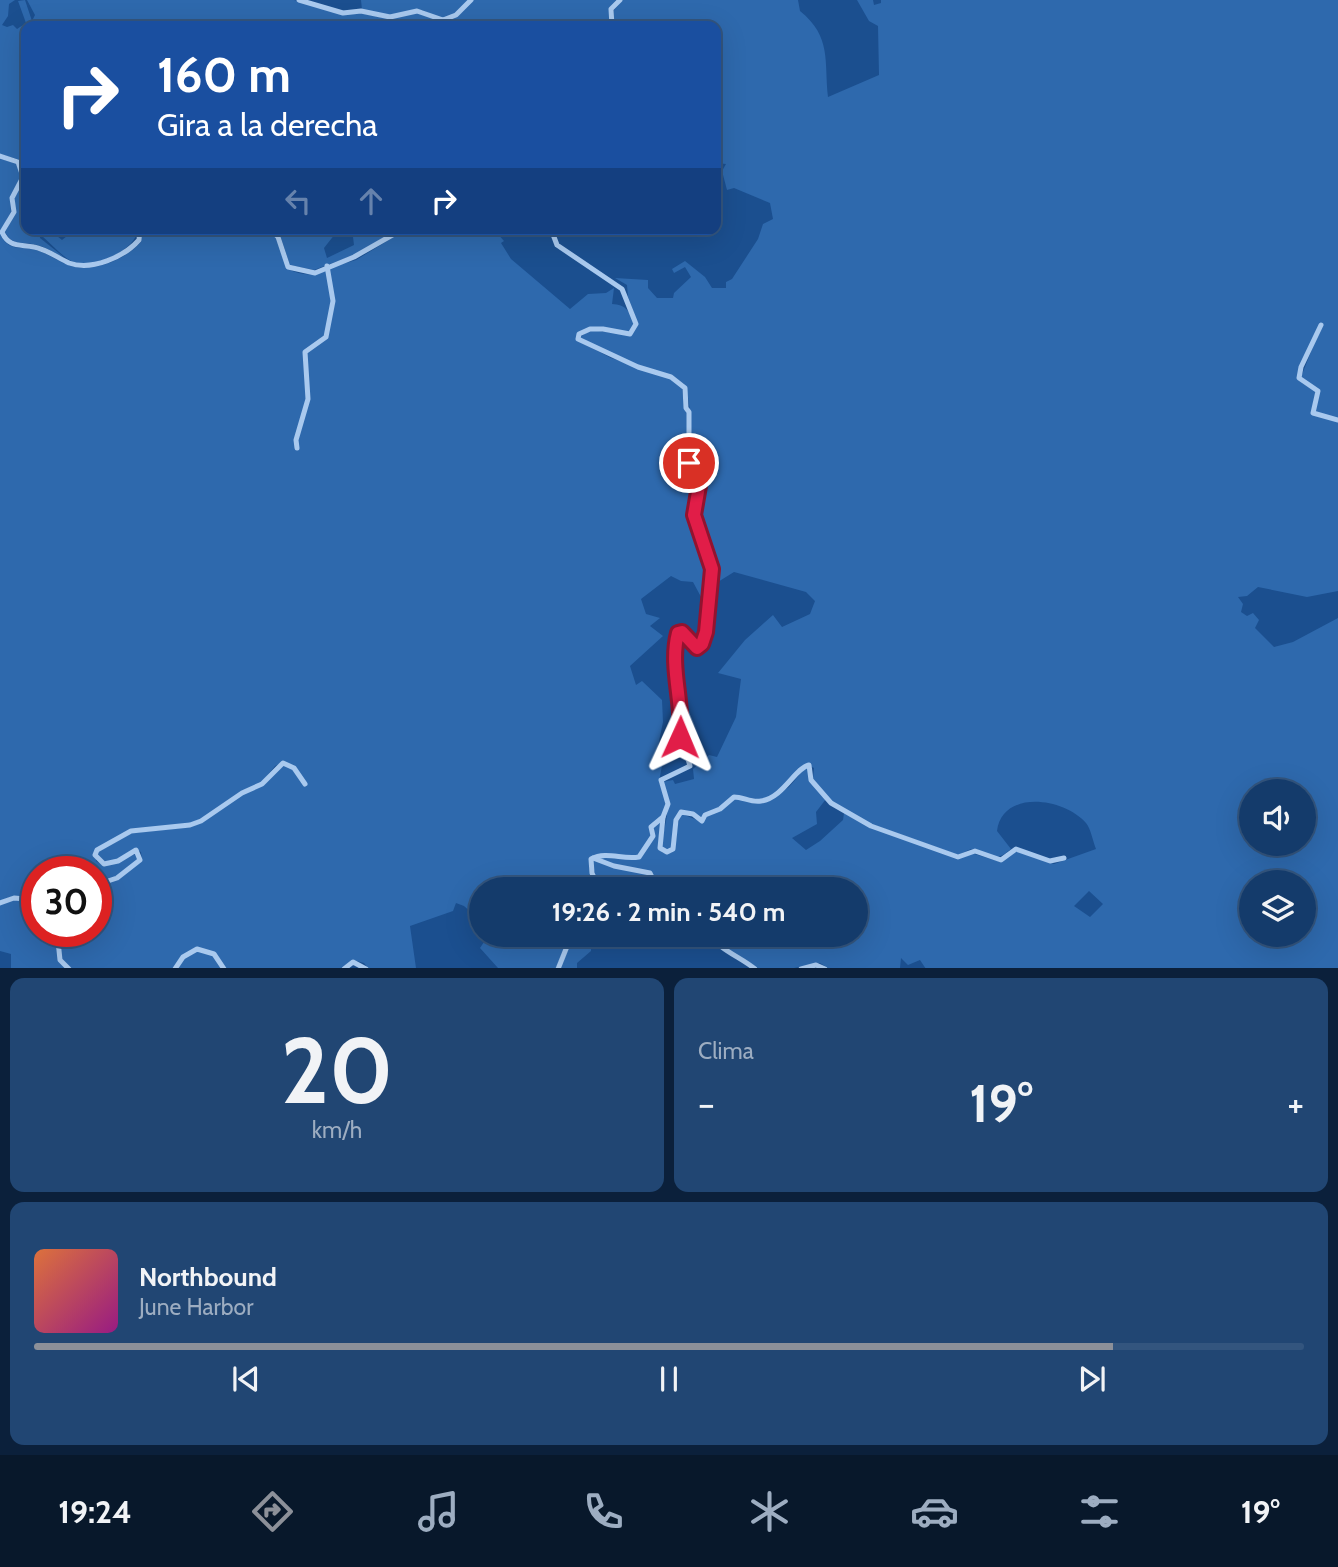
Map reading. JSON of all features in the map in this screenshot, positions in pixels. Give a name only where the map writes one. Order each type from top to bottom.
[{"type":"street","points":[[299,0],[343,13],[361,11],[390,17],[417,11],[443,20],[456,15],[471,0]]},
{"type":"street","points":[[612,21],[611,9],[620,0]]},
{"type":"street","points":[[0,156],[18,162],[21,171]]},
{"type":"street","points":[[21,181],[12,198],[14,212],[2,232],[8,242],[17,246],[36,247],[81,266],[116,258],[139,240],[139,235]]},
{"type":"street","points":[[276,235],[288,267],[315,273],[354,257],[392,235]]},
{"type":"street","points":[[553,235],[557,245],[622,289],[636,324],[630,334],[590,329],[579,334],[578,339],[611,356],[671,377],[685,388],[686,408],[689,412],[689,442],[699,464],[696,467],[688,465],[692,478],[699,486],[694,515],[712,569],[712,585],[702,644],[697,648],[682,632],[678,633],[676,640],[681,734],[673,747],[678,754],[688,759],[690,766],[661,780],[668,804],[663,817],[660,848],[667,852],[673,849],[676,820],[681,812],[693,814],[702,821],[705,815],[720,809],[734,797],[765,801],[788,786],[803,767],[809,765],[811,780],[831,803],[871,826],[958,857],[975,851],[1001,860],[1016,849],[1054,862],[1064,858]]},
{"type":"street","points":[[297,448],[296,440],[308,399],[304,356],[307,348],[326,338],[333,301],[327,266]]},
{"type":"street","points":[[1321,326],[1301,367],[1299,378],[1318,391],[1312,413],[1338,420]]},
{"type":"street","points":[[96,856],[97,850],[131,831],[190,825],[201,821],[242,793],[262,784],[283,764],[294,768],[305,784]]},
{"type":"street","points":[[594,877],[590,867],[593,858],[602,854],[630,859],[639,856],[653,836],[651,827],[663,817]]},
{"type":"street","points":[[112,862],[136,850],[141,860],[112,880]]},
{"type":"street","points":[[593,858],[614,866],[650,873],[652,877]]},
{"type":"street","points":[[0,902],[21,899]]},
{"type":"street","points":[[59,947],[60,960],[69,968]]},
{"type":"street","points":[[558,968],[567,947]]},
{"type":"street","points":[[722,947],[755,968]]},
{"type":"street","points":[[176,968],[183,957],[197,949],[214,954],[224,968]]},
{"type":"street","points":[[344,968],[354,962],[366,968]]},
{"type":"street","points":[[801,968],[816,965],[825,968]]},
{"type":"shaded area","points":[[0,0],[15,0],[9,4],[8,16],[2,25],[13,25],[17,29],[21,26],[21,163],[20,160],[0,154]]},
{"type":"shaded area","points":[[25,0],[32,21],[25,21],[18,1]]},
{"type":"shaded area","points":[[27,0],[294,0],[342,14],[361,13],[390,19],[417,12],[440,21],[32,21],[35,15]]},
{"type":"shaded area","points":[[361,0],[469,0],[455,14],[443,19],[422,10],[389,16],[362,10]]},
{"type":"shaded area","points":[[473,0],[616,0],[609,8],[609,21],[445,21],[457,16]]},
{"type":"shaded area","points":[[623,0],[798,0],[800,11],[822,40],[828,97],[879,75],[878,26],[869,21],[857,0],[873,0],[874,5],[881,3],[881,0],[1338,0],[1338,419],[1314,412],[1319,390],[1301,377],[1322,324],[1298,373],[1302,383],[1316,391],[1311,414],[1338,422],[1338,591],[1307,597],[1258,587],[1247,596],[1238,597],[1243,604],[1241,612],[1247,616],[1253,613],[1259,620],[1255,628],[1274,647],[1293,642],[1338,618],[1338,968],[925,968],[920,960],[908,965],[901,958],[900,968],[828,968],[820,963],[794,968],[758,968],[724,947],[868,947],[868,877],[654,877],[650,871],[614,865],[597,858],[640,858],[655,837],[653,827],[661,820],[658,848],[663,853],[671,853],[682,814],[702,822],[705,816],[713,814],[734,799],[765,802],[789,787],[806,767],[810,769],[810,781],[826,799],[816,812],[817,824],[792,838],[806,850],[843,820],[844,813],[870,827],[958,858],[971,853],[1001,862],[1016,851],[1054,864],[1096,849],[1088,826],[1076,814],[1049,803],[1035,802],[1010,809],[1001,818],[997,831],[1011,849],[1005,854],[996,857],[971,849],[958,855],[871,824],[832,802],[813,779],[814,768],[806,764],[787,785],[764,800],[734,796],[713,812],[704,814],[701,820],[694,813],[681,811],[675,820],[671,848],[667,851],[661,847],[668,806],[662,782],[673,780],[675,784],[694,779],[693,769],[709,755],[717,757],[736,717],[741,679],[718,673],[745,640],[773,615],[782,627],[810,614],[815,601],[806,592],[734,572],[713,585],[713,569],[696,515],[701,485],[693,477],[689,465],[696,469],[701,464],[693,444],[684,384],[672,375],[638,366],[579,338],[590,330],[631,335],[638,324],[628,297],[627,285],[615,278],[648,280],[648,288],[657,298],[673,298],[674,293],[691,277],[685,267],[674,273],[672,269],[685,261],[705,277],[712,288],[726,288],[726,282],[732,279],[758,239],[763,224],[773,219],[770,203],[734,188],[727,190],[722,171],[726,164],[721,164],[721,21],[614,21],[614,10]],"holes":[[[1089,891],[1103,904],[1090,917],[1074,906]]]},
{"type":"shaded area","points":[[0,159],[16,163],[21,176],[10,197],[11,212],[0,232]]},
{"type":"shaded area","points":[[21,186],[21,235],[40,235],[65,258],[40,246],[15,242],[8,237],[5,232],[16,212],[14,199]]},
{"type":"shaded area","points":[[0,233],[11,246],[36,250],[80,268],[109,263],[141,242],[142,235],[273,235],[287,269],[307,274],[327,270],[331,301],[328,335],[335,301],[329,268],[356,260],[397,235],[499,235],[511,259],[570,309],[588,294],[606,293],[614,288],[612,304],[626,309],[634,324],[629,333],[590,327],[578,334],[577,340],[611,358],[671,378],[682,386],[684,408],[688,413],[687,443],[697,465],[689,461],[686,465],[697,486],[693,515],[710,570],[708,610],[693,582],[681,581],[671,576],[641,599],[646,614],[660,618],[650,626],[663,636],[630,666],[636,685],[642,681],[662,700],[663,722],[658,746],[663,760],[659,782],[667,804],[662,816],[650,826],[652,836],[638,855],[596,855],[590,858],[589,867],[593,877],[469,877],[469,910],[456,903],[453,911],[410,926],[416,968],[368,968],[364,963],[353,960],[341,968],[226,968],[215,953],[196,947],[182,956],[173,968],[71,968],[61,959],[60,947],[112,947],[112,881],[142,861],[141,852],[136,849],[112,860],[112,856],[98,856],[98,852],[132,833],[190,827],[202,822],[243,794],[263,785],[283,765],[293,769],[305,787],[307,786],[295,767],[283,762],[275,766],[261,783],[241,791],[190,824],[131,830],[96,849],[96,856],[21,856],[21,897],[0,901]]},
{"type":"shaded area","points":[[56,235],[62,240],[67,235],[136,235],[121,252],[89,263],[71,261],[42,236]]},
{"type":"shaded area","points":[[280,235],[334,235],[324,248],[327,258],[354,245],[353,235],[388,235],[354,255],[314,270],[290,265]]},
{"type":"shaded area","points":[[138,853],[139,859],[112,878],[112,863]]},
{"type":"shaded area","points":[[592,860],[649,874],[651,877],[595,877]]},
{"type":"shaded area","points":[[21,900],[21,947],[57,947],[59,960],[67,968],[11,968],[11,954],[0,951],[0,904]]},
{"type":"shaded area","points":[[565,947],[556,968],[498,968],[480,948]]},
{"type":"shaded area","points":[[569,947],[591,947],[591,951],[577,963],[577,968],[560,968]]},
{"type":"shaded area","points":[[197,950],[213,955],[221,968],[179,968],[184,958]]},
{"type":"route","points":[[680,737],[681,708],[676,677],[676,640],[678,633],[682,632],[697,648],[702,644],[712,585],[712,569],[694,515],[699,486],[692,478],[689,463]]}]
